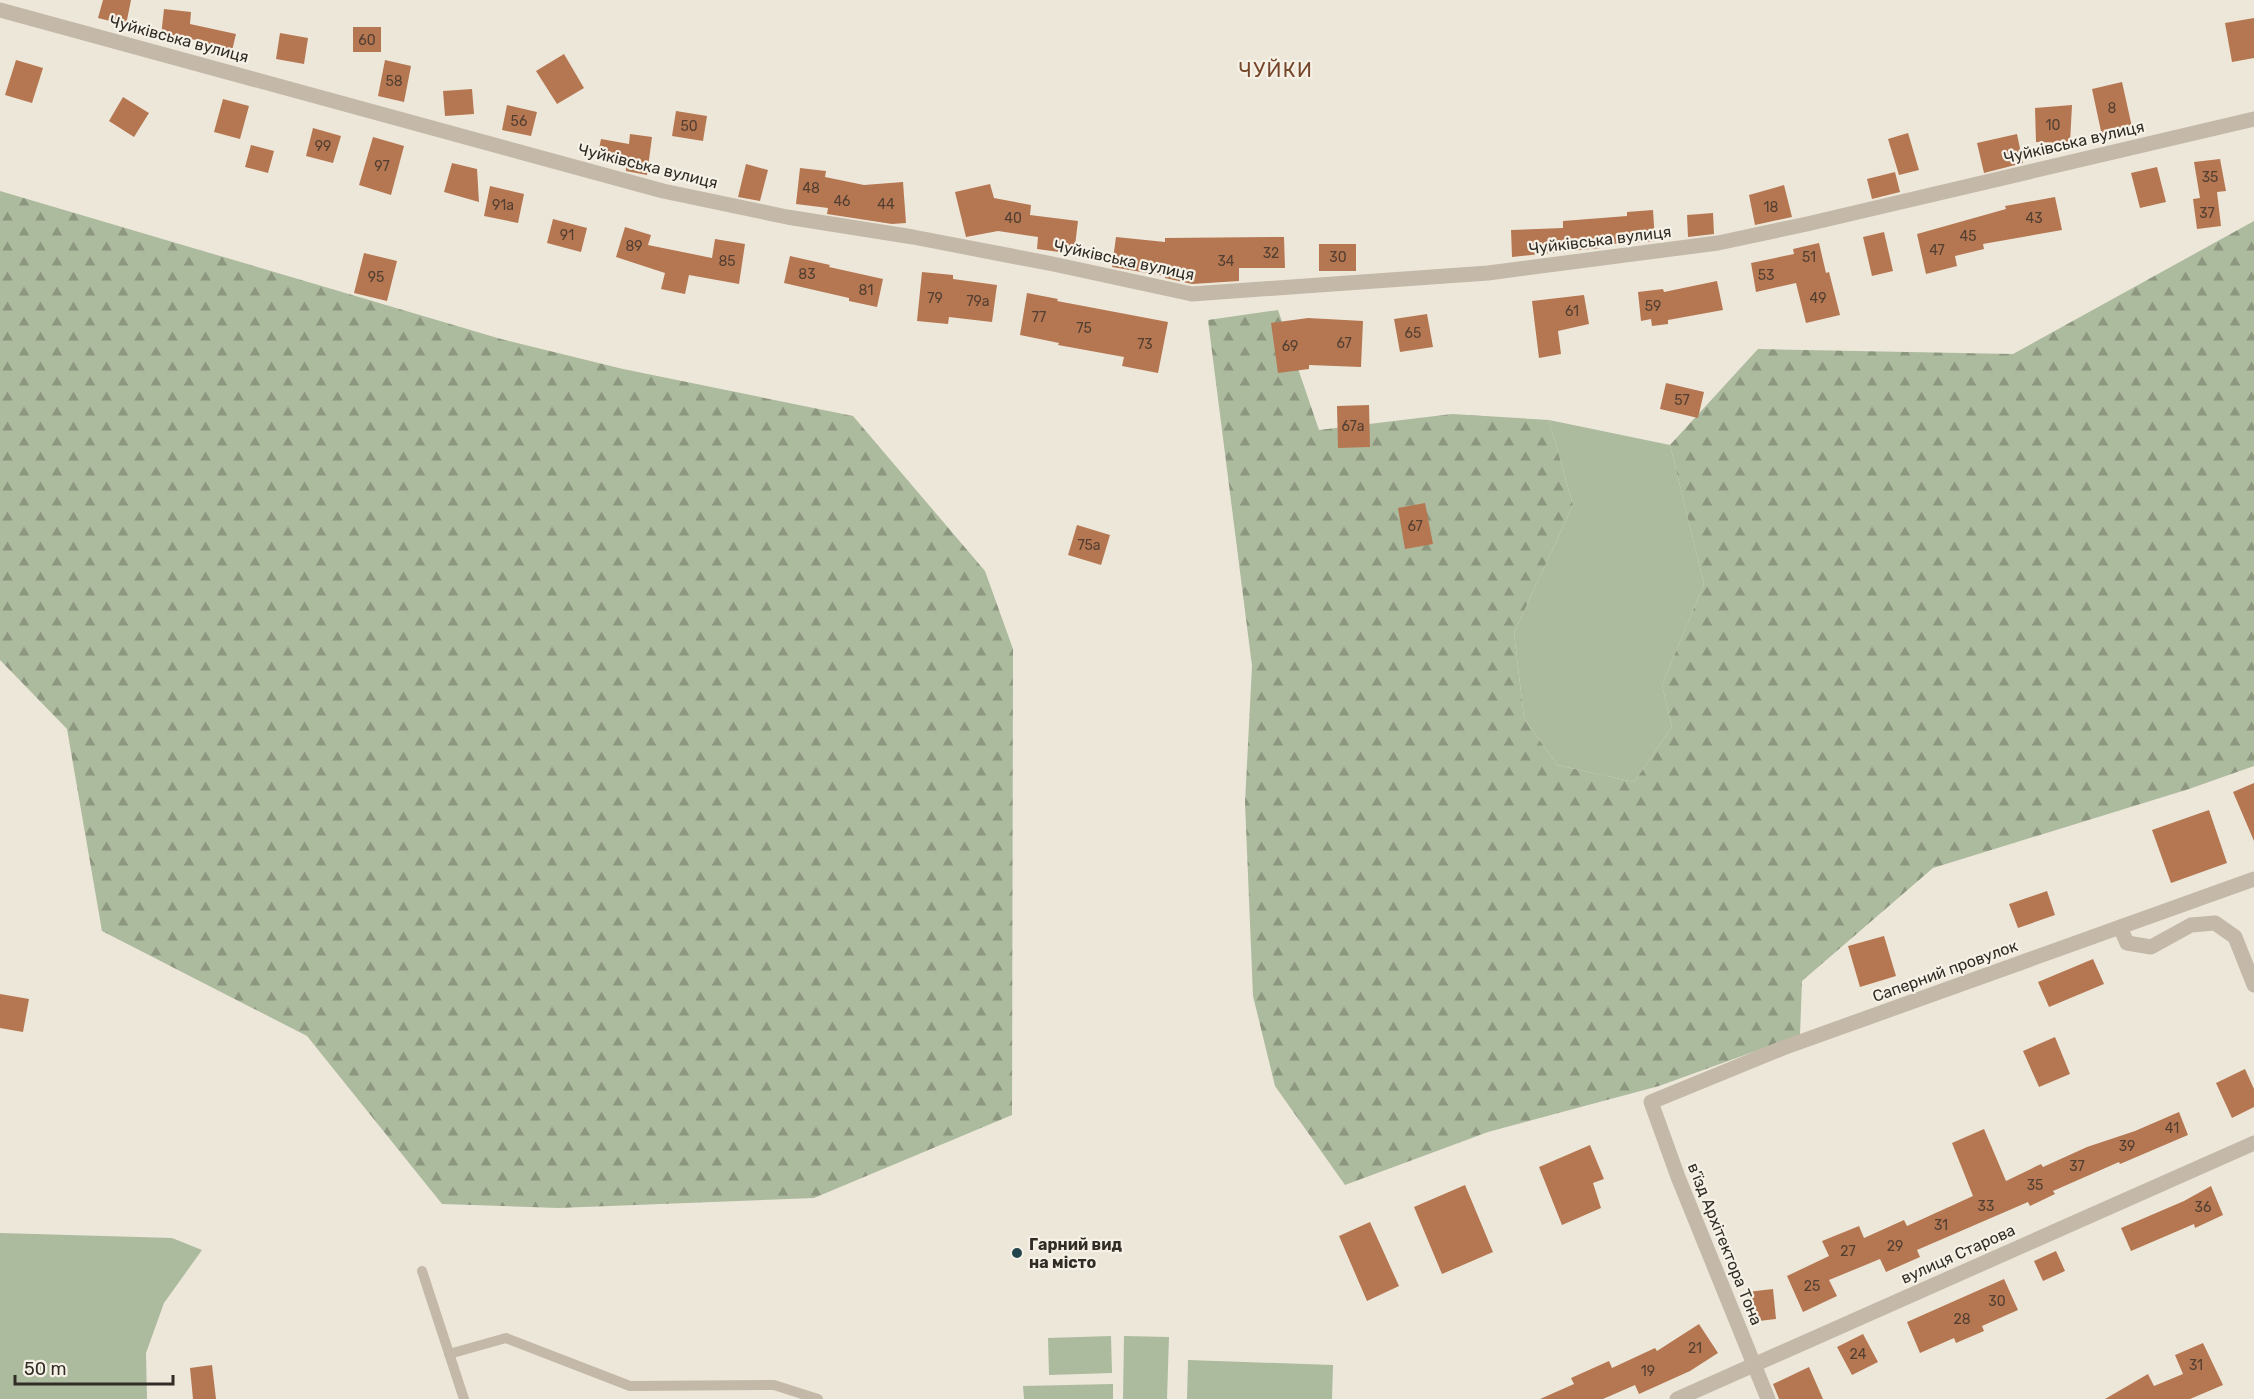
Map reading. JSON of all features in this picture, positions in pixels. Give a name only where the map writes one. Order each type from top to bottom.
[{"type":"street","name":"Чуйківська вулиця","points":[[0,10],[663,191],[787,217],[1042,261],[1192,294],[1488,273],[1718,243],[2254,119]]},
{"type":"street","name":"Саперний провулок","points":[[1651,1102],[1783,1048],[2254,879]]},
{"type":"street","points":[[2120,927],[2127,943],[2151,947],[2191,925],[2215,923],[2235,937],[2254,985]]},
{"type":"street","name":"в’їзд Архітектора Тона","points":[[1651,1102],[1674,1167],[1768,1399]]},
{"type":"street","name":"вулиця Старова","points":[[1677,1399],[2254,1143]]},
{"type":"lane","points":[[422,1271],[464,1399]]},
{"type":"lane","points":[[449,1354],[506,1338],[630,1386],[774,1385],[818,1399]]},
{"type":"green space","points":[[0,191],[501,339],[623,369],[853,416],[985,571],[1013,649],[1012,1115],[814,1198],[558,1208],[442,1204],[307,1036],[102,931],[67,729],[0,660]]},
{"type":"green space","points":[[2254,221],[2254,766],[2189,789],[1933,868],[1802,981],[1800,1035],[1659,1086],[1488,1132],[1345,1185],[1275,1086],[1253,996],[1245,803],[1252,666],[1208,320],[1278,310],[1319,430],[1452,414],[1549,420],[1573,505],[1514,633],[1524,718],[1557,765],[1634,782],[1672,727],[1662,685],[1704,584],[1670,445],[1758,349],[2013,354]]},
{"type":"green space","points":[[1549,420],[1670,445],[1704,584],[1662,685],[1672,727],[1634,782],[1557,765],[1524,718],[1514,633],[1573,505]]},
{"type":"green space","points":[[0,1233],[172,1238],[202,1250],[164,1303],[146,1353],[147,1399],[0,1399]]},
{"type":"green space","points":[[1111,1336],[1112,1373],[1049,1375],[1048,1338]]},
{"type":"green space","points":[[1124,1336],[1169,1337],[1167,1399],[1123,1399]]},
{"type":"green space","points":[[1188,1360],[1333,1365],[1332,1399],[1187,1399]]},
{"type":"green space","points":[[1113,1384],[1113,1399],[1024,1399],[1023,1386]]},
{"type":"building","points":[[103,0],[131,0],[126,25],[98,18]]},
{"type":"building","points":[[164,9],[191,12],[190,24],[236,34],[231,55],[204,50],[206,41],[161,36]]},
{"type":"building","points":[[2254,18],[2254,58],[2232,62],[2225,23]]},
{"type":"building","points":[[353,27],[381,27],[381,52],[353,52]]},
{"type":"building","points":[[280,33],[308,38],[304,64],[276,59]]},
{"type":"building","points":[[564,54],[584,88],[557,104],[536,71]]},
{"type":"building","points":[[16,60],[43,68],[32,103],[5,95]]},
{"type":"building","points":[[385,60],[411,66],[404,102],[378,96]]},
{"type":"building","points":[[2122,82],[2132,127],[2102,136],[2092,89]]},
{"type":"building","points":[[472,89],[474,114],[445,116],[443,91]]},
{"type":"building","points":[[123,97],[149,113],[134,137],[109,121]]},
{"type":"building","points":[[223,99],[249,106],[240,139],[214,132]]},
{"type":"building","points":[[507,105],[537,112],[531,136],[502,130]]},
{"type":"building","points":[[2072,105],[2070,143],[2036,142],[2035,108]]},
{"type":"building","points":[[676,111],[707,116],[703,141],[672,136]]},
{"type":"building","points":[[313,128],[341,136],[333,163],[306,156]]},
{"type":"building","points":[[1908,133],[1919,170],[1899,175],[1888,139]]},
{"type":"building","points":[[630,134],[652,137],[647,175],[626,171],[626,164],[597,159],[601,139],[629,144]]},
{"type":"building","points":[[2017,134],[2023,163],[1984,173],[1977,143]]},
{"type":"building","points":[[373,137],[404,146],[391,195],[359,185]]},
{"type":"building","points":[[251,145],[274,151],[268,173],[245,167]]},
{"type":"building","points":[[2220,159],[2226,191],[2217,192],[2221,226],[2197,229],[2193,199],[2200,198],[2194,162]]},
{"type":"building","points":[[452,163],[477,169],[479,202],[444,192]]},
{"type":"building","points":[[746,164],[768,170],[760,201],[738,197]]},
{"type":"building","points":[[2157,167],[2166,202],[2140,208],[2131,173]]},
{"type":"building","points":[[800,168],[826,171],[825,177],[864,185],[903,182],[906,223],[892,224],[827,214],[828,208],[796,204]]},
{"type":"building","points":[[1895,172],[1900,192],[1872,199],[1867,179]]},
{"type":"building","points":[[990,184],[994,198],[1031,205],[1030,215],[1078,221],[1074,254],[1037,249],[1038,237],[998,231],[966,237],[955,192]]},
{"type":"building","points":[[1784,185],[1792,217],[1755,225],[1749,195]]},
{"type":"building","points":[[490,186],[524,194],[518,223],[484,216]]},
{"type":"building","points":[[2055,197],[2062,230],[1983,244],[1984,249],[1955,256],[1957,266],[1926,274],[1917,234],[2006,209],[2005,206]]},
{"type":"building","points":[[1653,210],[1655,241],[1600,245],[1600,248],[1512,257],[1511,230],[1563,228],[1563,221],[1627,216],[1627,212]]},
{"type":"building","points":[[1713,213],[1714,234],[1688,237],[1687,215]]},
{"type":"building","points":[[553,219],[587,228],[581,252],[547,243]]},
{"type":"building","points":[[625,227],[651,235],[648,245],[712,258],[715,239],[745,244],[739,284],[689,275],[685,294],[661,289],[665,273],[616,257]]},
{"type":"building","points":[[1884,232],[1893,271],[1872,276],[1863,237]]},
{"type":"building","points":[[1116,237],[1165,242],[1165,238],[1284,237],[1285,268],[1239,268],[1239,281],[1192,284],[1165,278],[1165,276],[1112,267]]},
{"type":"building","points":[[1819,243],[1840,315],[1806,323],[1796,283],[1756,292],[1751,263],[1794,254],[1793,249]]},
{"type":"building","points":[[1319,244],[1356,244],[1356,271],[1319,271]]},
{"type":"building","points":[[364,253],[397,261],[387,301],[354,293]]},
{"type":"building","points":[[790,256],[883,279],[877,307],[784,283]]},
{"type":"building","points":[[922,272],[953,275],[953,279],[997,285],[992,322],[949,317],[948,324],[917,321]]},
{"type":"building","points":[[1717,281],[1723,310],[1668,320],[1668,324],[1652,326],[1651,319],[1641,321],[1638,292],[1663,289],[1664,292]]},
{"type":"building","points":[[1027,293],[1168,322],[1158,373],[1122,366],[1124,357],[1058,345],[1059,343],[1020,335]]},
{"type":"building","points":[[1584,295],[1589,324],[1558,331],[1561,354],[1539,358],[1532,301]]},
{"type":"building","points":[[1427,314],[1433,347],[1400,352],[1394,319]]},
{"type":"building","points":[[1308,318],[1363,321],[1361,367],[1309,365],[1309,369],[1278,373],[1271,323]]},
{"type":"building","points":[[1666,383],[1704,392],[1698,418],[1660,409]]},
{"type":"building","points":[[1369,405],[1370,447],[1338,448],[1337,406]]},
{"type":"building","points":[[1425,503],[1433,544],[1405,549],[1398,508]]},
{"type":"building","points":[[1077,525],[1110,535],[1101,565],[1068,555]]},
{"type":"building","points":[[2254,783],[2254,841],[2233,792]]},
{"type":"building","points":[[2209,810],[2227,863],[2171,883],[2152,830]]},
{"type":"building","points":[[2047,891],[2055,915],[2018,928],[2009,904]]},
{"type":"building","points":[[1884,936],[1896,976],[1860,987],[1848,946]]},
{"type":"building","points":[[2093,959],[2104,984],[2049,1007],[2038,982]]},
{"type":"building","points":[[0,994],[29,999],[23,1032],[0,1028]]},
{"type":"building","points":[[2055,1037],[2070,1074],[2039,1087],[2023,1051]]},
{"type":"building","points":[[2245,1069],[2254,1089],[2254,1107],[2232,1118],[2216,1083]]},
{"type":"building","points":[[2179,1112],[2188,1135],[2053,1191],[2055,1194],[2030,1206],[2028,1202],[1917,1250],[1920,1257],[1886,1272],[1880,1259],[1829,1280],[1837,1296],[1803,1312],[1787,1276],[1829,1256],[1822,1241],[1859,1226],[1864,1238],[1904,1220],[1907,1226],[1973,1196],[1952,1143],[1984,1129],[2006,1181],[2041,1164],[2043,1167],[2087,1147],[2135,1131]]},
{"type":"building","points":[[1590,1145],[1604,1179],[1593,1183],[1601,1208],[1562,1225],[1539,1167]]},
{"type":"building","points":[[1465,1185],[1493,1252],[1442,1274],[1414,1207]]},
{"type":"building","points":[[2211,1186],[2223,1215],[2195,1228],[2194,1224],[2131,1251],[2121,1228],[2184,1201]]},
{"type":"building","points":[[1370,1222],[1399,1286],[1367,1301],[1339,1236]]},
{"type":"building","points":[[2056,1251],[2065,1271],[2043,1281],[2034,1261]]},
{"type":"building","points":[[2004,1279],[2018,1310],[1982,1326],[1984,1331],[1956,1343],[1954,1338],[1920,1353],[1907,1322]]},
{"type":"building","points":[[1773,1289],[1776,1319],[1750,1322],[1747,1292]]},
{"type":"building","points":[[1699,1324],[1718,1353],[1690,1371],[1639,1394],[1635,1385],[1603,1399],[1540,1399],[1574,1384],[1571,1378],[1609,1361],[1612,1368],[1655,1348],[1657,1351]]},
{"type":"building","points":[[1863,1334],[1878,1362],[1852,1375],[1837,1347]]},
{"type":"building","points":[[2203,1343],[2223,1385],[2190,1399],[2105,1399],[2148,1374],[2154,1386],[2183,1374],[2175,1355]]},
{"type":"building","points":[[212,1365],[216,1399],[193,1399],[190,1368]]},
{"type":"building","points":[[1809,1367],[1823,1399],[1779,1399],[1773,1384]]},
{"type":"place","name":"Гарний вид на місто","points":[[1017,1253]]},
{"type":"district","name":"ЧУЙКИ","points":[[1276,70]]}]
